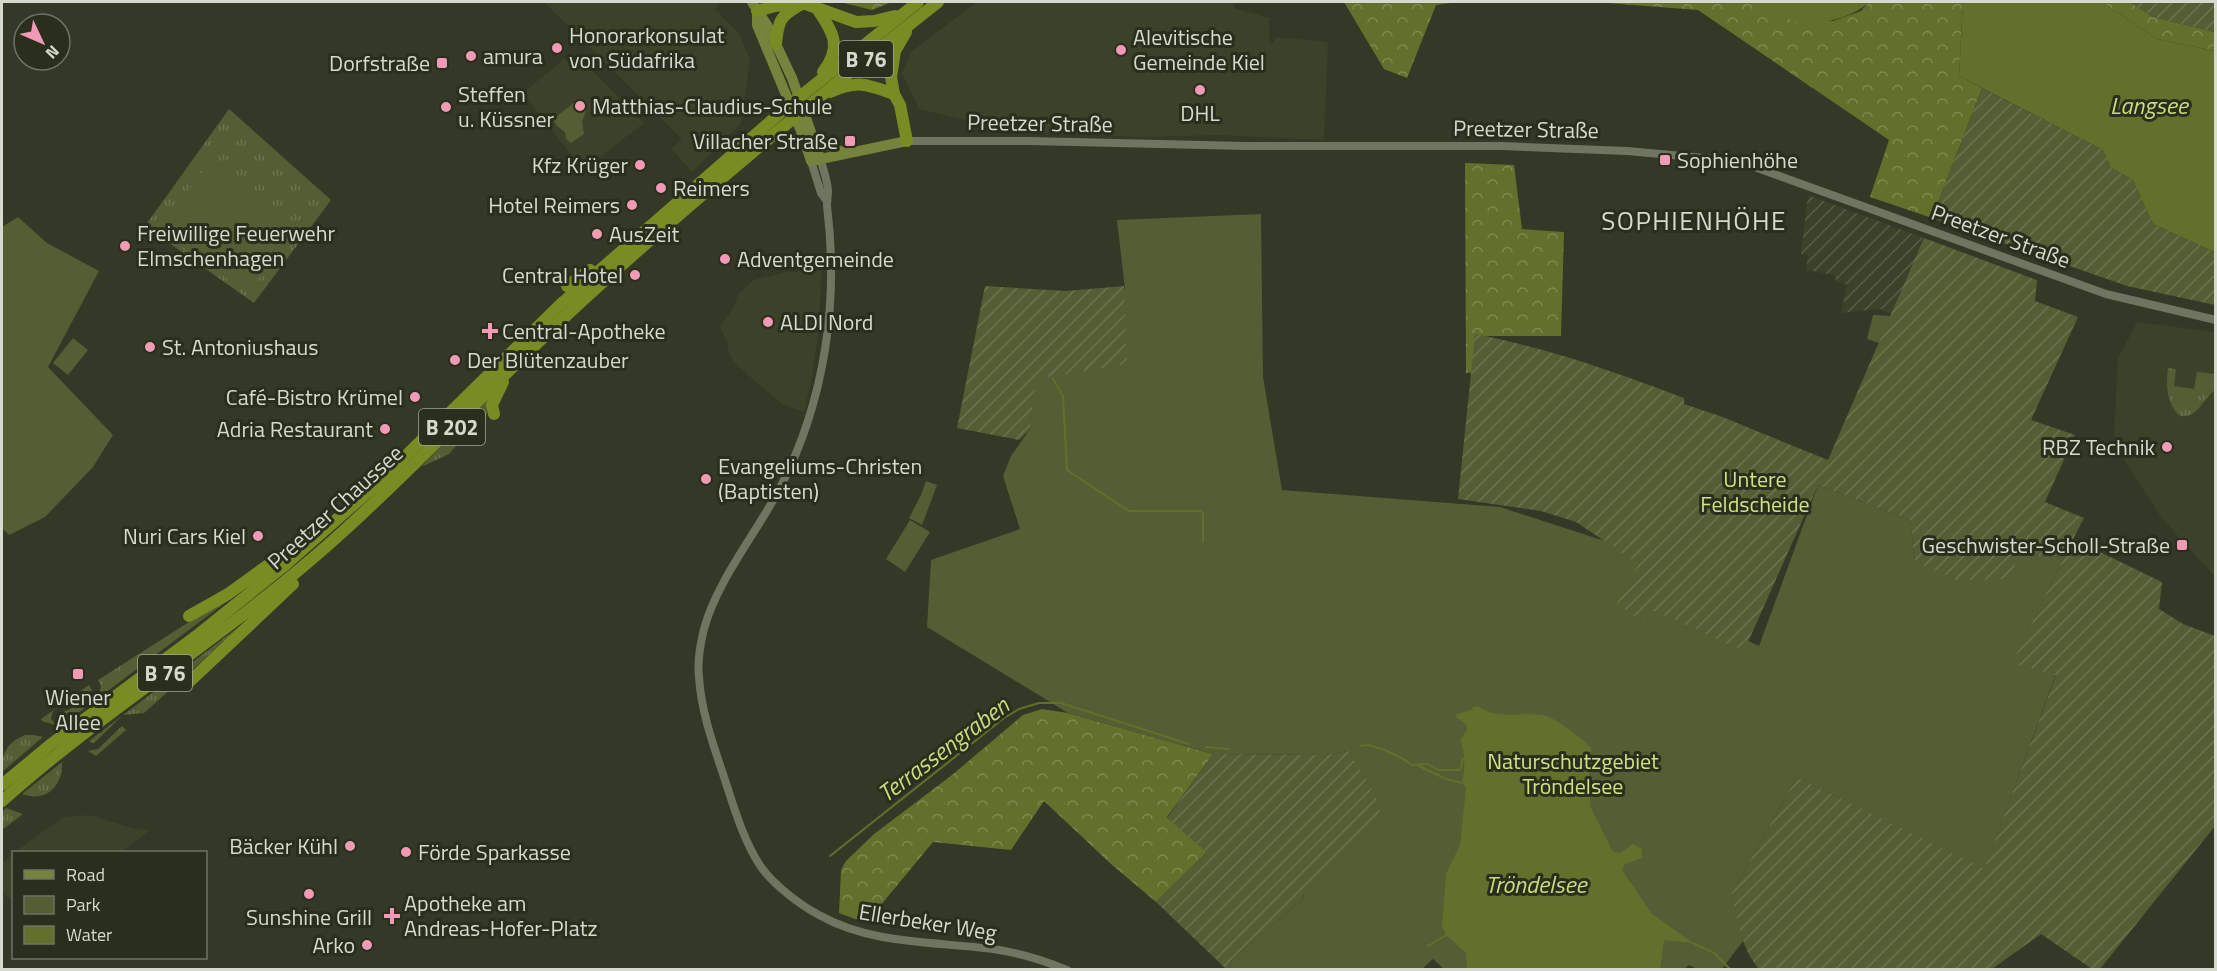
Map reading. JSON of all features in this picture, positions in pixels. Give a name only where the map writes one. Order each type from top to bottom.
[{"type":"highway","points":[[755,6],[801,2],[818,10],[862,22],[907,18],[893,58],[891,77],[894,94],[900,105],[907,141]]},
{"type":"highway","points":[[776,44],[778,24],[787,12],[801,2]]},
{"type":"highway","name":"B 76","points":[[907,18],[918,2]]},
{"type":"highway","name":"B 76","points":[[814,95],[907,18],[938,2]]},
{"type":"highway","points":[[814,95],[831,60],[835,44],[830,27],[818,10]]},
{"type":"highway","points":[[814,95],[850,84],[875,86],[894,94]]},
{"type":"highway","name":"Preetzer Chaussee","points":[[2,785],[50,745],[232,608],[337,521],[561,304],[788,114],[814,95]]},
{"type":"highway","name":"Preetzer Chaussee","points":[[2,801],[58,754],[243,615],[328,545],[388,490],[516,363],[788,114]]},
{"type":"highway","points":[[567,286],[590,270],[606,265]]},
{"type":"highway","points":[[494,414],[491,408],[493,400],[516,363]]},
{"type":"highway","points":[[189,615],[228,594],[314,531],[337,521]]},
{"type":"highway","points":[[188,683],[304,574],[328,545]]},
{"type":"main road","points":[[755,6],[767,25],[792,78],[813,136],[816,159]]},
{"type":"main road","points":[[755,6],[758,25],[816,159]]},
{"type":"main road","points":[[813,136],[845,153]]},
{"type":"main road","name":"Preetzer Straße","points":[[816,159],[907,141]]},
{"type":"street","name":"Preetzer Straße","points":[[907,141],[1030,141],[1246,146],[1503,146],[1628,151],[1738,161],[2106,294],[2216,320]]},
{"type":"street","name":"Ellerbeker Weg","points":[[816,159],[826,180],[831,250],[830,313],[818,390],[798,449],[782,485],[709,614],[698,659],[700,696],[709,732],[736,815],[762,867],[791,896],[825,918],[860,932],[892,939],[999,950],[1043,960],[1067,969]]},
{"type":"shaded area","points":[[544,2],[720,2],[715,10],[739,33],[750,60],[741,123],[692,172],[672,149],[682,139]]},
{"type":"shaded area","points":[[977,2],[1234,2],[1234,8],[1269,18],[1269,43],[1274,43],[1276,37],[1328,42],[1324,140],[1219,135],[1137,137],[1011,131],[919,109],[902,73],[911,52]]},
{"type":"shaded area","name":"Matthias-Claudius-Schule","points":[[575,53],[644,123],[583,170],[523,93],[564,59],[566,61]]},
{"type":"shaded area","points":[[1808,195],[1924,238],[1892,314],[1880,309],[1841,313],[1847,285],[1836,281],[1834,275],[1806,270],[1808,255],[1801,254]]},
{"type":"shaded area","points":[[822,271],[818,333],[804,412],[782,404],[733,361],[720,327],[734,307],[738,294],[754,280],[785,272]]},
{"type":"shaded area","name":"RBZ Technik","points":[[2137,322],[2215,332],[2215,577],[2161,517],[2123,458],[2114,435],[2118,359]]},
{"type":"shaded area","points":[[90,815],[149,831],[122,851],[16,851],[63,817]]},
{"type":"shaded area","points":[[12,855],[12,901],[2,892],[2,863]]},
{"type":"green space","points":[[840,2],[892,2],[872,10]]},
{"type":"green space","points":[[1344,2],[1458,2],[1436,5],[1407,78],[1384,69]]},
{"type":"green space","points":[[1594,2],[1762,2],[1800,22],[1833,21],[1861,11],[1869,2],[1963,2],[1959,76],[1982,88],[1932,218],[1870,197],[1889,140],[1698,10]]},
{"type":"green space","points":[[2102,2],[2130,2],[2153,17],[2215,32],[2215,51],[2157,39]]},
{"type":"green space","points":[[2130,2],[2215,2],[2215,32],[2153,17]]},
{"type":"green space","points":[[1982,88],[2103,150],[2111,168],[2133,180],[2153,224],[2215,252],[2215,305],[2127,286],[1932,218]]},
{"type":"green space","points":[[575,102],[586,111],[582,122],[584,134],[571,143],[566,139],[565,132],[554,121]]},
{"type":"green space","points":[[229,109],[331,200],[254,303],[145,226]]},
{"type":"green space","points":[[1465,163],[1514,165],[1522,229],[1564,232],[1561,336],[1484,336],[1477,372],[1466,373]]},
{"type":"green space","points":[[208,164],[295,226],[248,293],[160,231]]},
{"type":"green space","name":"Naturschutzgebiet Tröndelsee","points":[[1261,214],[1263,377],[1282,490],[1500,507],[1648,555],[1636,587],[1759,646],[1818,485],[1910,520],[1915,562],[2019,555],[2064,557],[2013,662],[2056,674],[1984,870],[1797,777],[1731,894],[1743,941],[1722,969],[1697,969],[1689,965],[1683,970],[1445,970],[1433,959],[1422,969],[1229,969],[1232,959],[1302,900],[1348,751],[1326,755],[1213,754],[1068,713],[927,627],[931,560],[1020,529],[1003,476],[1011,456],[1030,429],[1035,379],[1125,289],[1117,220]]},
{"type":"green space","points":[[18,217],[47,243],[99,271],[48,367],[113,435],[93,467],[45,517],[9,535],[2,528],[2,227]]},
{"type":"green space","name":"Untere Feldscheide","points":[[1924,238],[2037,280],[2035,301],[2078,317],[2031,420],[2075,435],[2045,502],[2084,518],[2073,539],[2162,582],[2159,609],[2183,624],[2215,636],[2215,826],[2100,969],[2092,969],[2041,934],[1992,969],[1759,969],[1744,943],[1731,894],[1797,777],[1984,869],[2056,675],[2012,663],[2064,557],[2019,555],[2009,579],[1956,580],[1915,562],[1910,520],[1818,485],[1744,651],[1650,609],[1643,622],[1617,604],[1639,564],[1576,522],[1541,511],[1458,499],[1475,334],[1581,361],[1632,379],[1684,398],[1684,404],[1720,416],[1828,460]]},
{"type":"green space","points":[[985,286],[1066,291],[1124,286],[1127,364],[1036,379],[1030,429],[1019,440],[957,428]]},
{"type":"green space","points":[[1873,315],[1891,316],[1879,343],[1867,339]]},
{"type":"green space","points":[[73,338],[88,350],[68,375],[53,363]]},
{"type":"green space","points":[[2168,368],[2176,369],[2174,386],[2194,389],[2197,372],[2215,374],[2215,390],[2196,411],[2180,416],[2175,411],[2168,394]]},
{"type":"green space","points":[[491,395],[486,416],[484,418],[478,413],[453,439],[458,444],[449,454],[421,467]]},
{"type":"green space","points":[[926,481],[937,485],[922,525],[909,518]]},
{"type":"green space","points":[[910,520],[930,532],[905,572],[886,559]]},
{"type":"green space","points":[[258,578],[65,723],[62,721],[61,715],[64,712],[99,694],[101,686],[98,680]]},
{"type":"green space","points":[[249,619],[144,713],[123,715]]},
{"type":"green space","points":[[89,685],[92,690],[53,711],[51,718],[55,725],[42,721],[41,719]]},
{"type":"green space","points":[[1042,709],[1068,713],[1213,754],[1167,817],[1207,852],[1156,902],[1111,864],[1044,801],[1011,850],[933,842],[866,923],[839,913],[841,870],[846,861],[874,834],[952,775],[1023,715]]},
{"type":"green space","points":[[123,715],[95,742],[89,741]]},
{"type":"green space","points":[[122,726],[126,730],[96,756],[88,751],[98,749]]},
{"type":"green space","points":[[25,735],[43,737],[2,772],[6,749]]},
{"type":"green space","points":[[1348,751],[1373,793],[1380,810],[1380,818],[1303,895],[1302,900],[1232,959],[1229,969],[1226,969],[1156,902],[1207,852],[1167,818],[1213,754],[1326,755]]},
{"type":"green space","points":[[62,762],[60,778],[51,790],[39,796],[22,794]]},
{"type":"green space","points":[[6,808],[23,814],[2,830],[2,812]]},
{"type":"water","points":[[1762,2],[1869,2],[1846,16],[1827,22],[1807,23],[1790,19]]},
{"type":"water","name":"Langsee","points":[[1963,2],[2102,2],[2157,39],[2215,51],[2215,252],[2153,224],[2133,180],[2111,168],[2103,150],[1959,76]]},
{"type":"water","name":"Tröndelsee","points":[[1478,706],[1493,713],[1547,716],[1568,729],[1592,749],[1589,758],[1590,806],[1613,852],[1620,853],[1633,844],[1642,849],[1642,858],[1624,865],[1622,870],[1652,914],[1693,943],[1664,940],[1660,969],[1467,969],[1466,953],[1446,935],[1442,926],[1446,874],[1460,845],[1466,788],[1462,783],[1464,761],[1460,740],[1467,730],[1466,724],[1456,717],[1457,714]]},
{"type":"waterway","points":[[1053,379],[1063,396],[1067,470],[1129,511],[1200,511],[1203,513],[1203,542]]},
{"type":"waterway","name":"Terrassengraben","points":[[830,856],[1004,718],[1019,709],[1039,703],[1061,703],[1189,744]]},
{"type":"waterway","name":"Terrassengraben","points":[[1360,746],[1379,748],[1412,765],[1428,764],[1438,770],[1460,770],[1463,759]]},
{"type":"waterway","name":"Terrassengraben","points":[[1206,747],[1229,749]]},
{"type":"waterway","points":[[1419,766],[1446,779],[1462,783]]},
{"type":"waterway","points":[[1428,946],[1446,935]]},
{"type":"waterway","points":[[1693,943],[1714,953],[1731,970]]},
{"type":"place","name":"Honorarkonsulat von Südafrika","points":[[557,48]]},
{"type":"place","name":"Alevitische Gemeinde Kiel","points":[[1121,50]]},
{"type":"place","name":"amura","points":[[471,56]]},
{"type":"place","name":"Dorfstraße","points":[[442,63]]},
{"type":"place","name":"DHL","points":[[1200,90]]},
{"type":"place","name":"Matthias-Claudius-Schule","points":[[580,106]]},
{"type":"place","name":"Steffen u. Küssner","points":[[446,107]]},
{"type":"place","name":"Villacher Straße","points":[[850,141]]},
{"type":"place","name":"Sophienhöhe","points":[[1665,160]]},
{"type":"place","name":"Kfz Krüger","points":[[640,165]]},
{"type":"place","name":"Reimers","points":[[661,188]]},
{"type":"place","name":"Hotel Reimers","points":[[632,205]]},
{"type":"place","name":"AusZeit","points":[[597,234]]},
{"type":"place","name":"Freiwillige Feuerwehr Elmschenhagen","points":[[125,246]]},
{"type":"place","name":"Adventgemeinde","points":[[725,259]]},
{"type":"place","name":"Central Hotel","points":[[635,275]]},
{"type":"place","name":"ALDI Nord","points":[[768,322]]},
{"type":"place","name":"Central-Apotheke","points":[[490,331]]},
{"type":"place","name":"St. Antoniushaus","points":[[150,347]]},
{"type":"place","name":"Der Blütenzauber","points":[[455,360]]},
{"type":"place","name":"Café-Bistro Krümel","points":[[415,397]]},
{"type":"place","name":"Adria Restaurant","points":[[385,429]]},
{"type":"place","name":"RBZ Technik","points":[[2167,447]]},
{"type":"place","name":"Evangeliums-Christen (Baptisten)","points":[[706,479]]},
{"type":"place","name":"Nuri Cars Kiel","points":[[258,536]]},
{"type":"place","name":"Geschwister-Scholl-Straße","points":[[2182,545]]},
{"type":"place","name":"Wiener Allee","points":[[78,674]]},
{"type":"place","name":"Bäcker Kühl","points":[[350,846]]},
{"type":"place","name":"Förde Sparkasse","points":[[406,852]]},
{"type":"place","name":"Sunshine Grill","points":[[309,894]]},
{"type":"place","name":"Apotheke am Andreas-Hofer-Platz","points":[[392,916]]},
{"type":"place","name":"Arko","points":[[367,945]]},
{"type":"district","name":"SOPHIENHÖHE","points":[[1694,220]]}]
